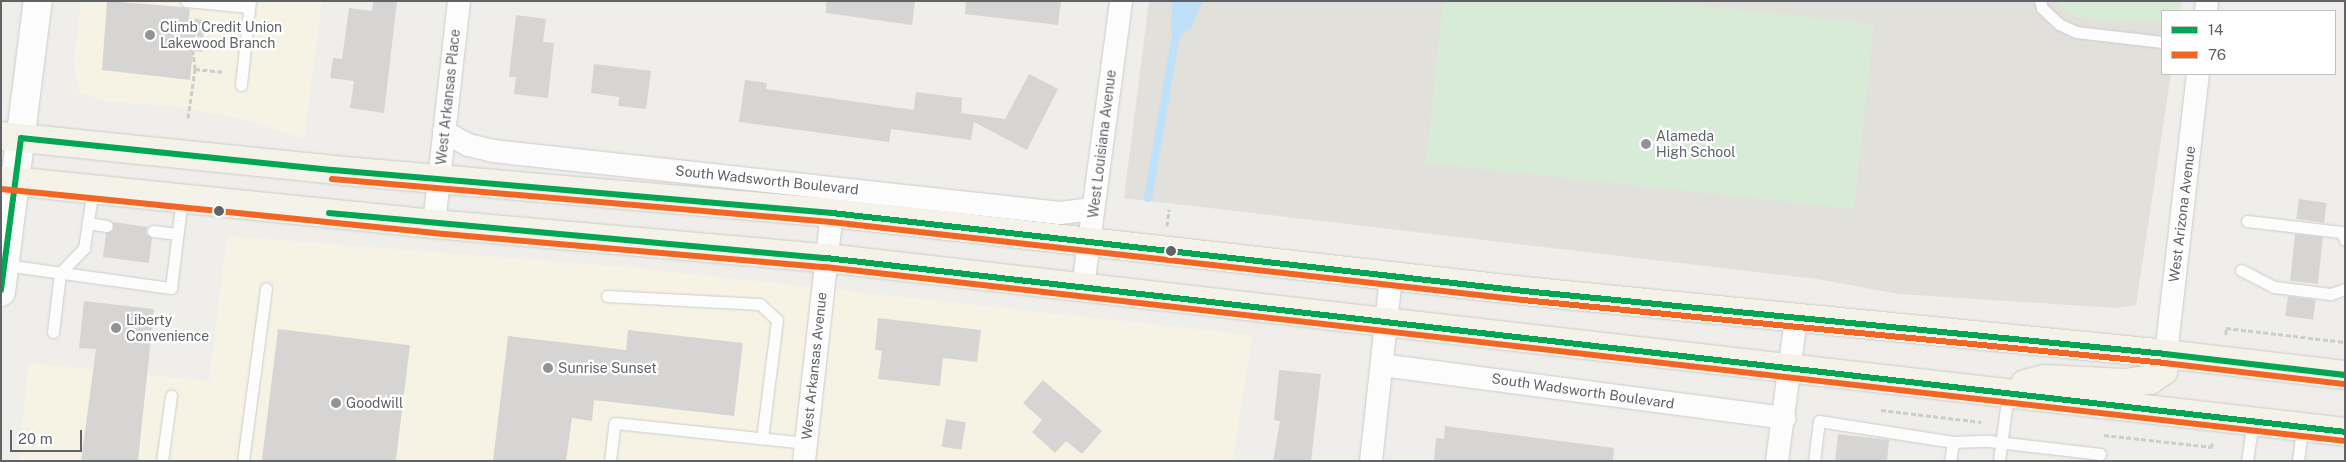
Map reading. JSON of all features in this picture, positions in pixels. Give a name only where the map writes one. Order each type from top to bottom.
[{"type":"main road","name":"South Wadsworth Boulevard","points":[[11,138],[832,213],[1390,276],[1796,319],[2166,354],[2345,375]]},
{"type":"main road","points":[[8,181],[434,224],[826,258],[1385,324],[1791,368],[2345,432]]},
{"type":"main road","points":[[2003,392],[2045,379],[2125,383],[2150,380],[2163,371],[2166,354]]},
{"type":"street","points":[[2,281],[11,138],[38,1]]},
{"type":"street","name":"West Arkansas Place","points":[[434,224],[459,1]]},
{"type":"street","name":"West Louisiana Avenue","points":[[1084,287],[1121,1]]},
{"type":"street","name":"West Arizona Avenue","points":[[2166,354],[2198,75]]},
{"type":"street","name":"South Wadsworth Boulevard","points":[[444,132],[468,145],[493,151],[1060,213],[1093,209]]},
{"type":"street","name":"West Arkansas Avenue","points":[[805,452],[832,213]]},
{"type":"street","points":[[1371,461],[1390,276]]},
{"type":"street","points":[[1778,461],[1785,418],[1796,319]]},
{"type":"street","name":"South Wadsworth Boulevard","points":[[1382,365],[1785,418]]},
{"type":"lane","points":[[185,1],[250,4],[241,80]]},
{"type":"lane","points":[[2040,1],[2042,8],[2059,24],[2076,32],[2161,42]]},
{"type":"lane","points":[[53,332],[60,273],[84,248],[93,189]]},
{"type":"lane","points":[[2,281],[60,273],[171,288],[182,198]]},
{"type":"lane","points":[[2247,221],[2340,232],[2345,240]]},
{"type":"lane","points":[[88,223],[107,226]]},
{"type":"lane","points":[[153,231],[177,234]]},
{"type":"lane","points":[[2241,270],[2274,287],[2331,294],[2345,289]]},
{"type":"lane","points":[[243,461],[266,290]]},
{"type":"lane","points":[[607,296],[760,304],[777,320],[762,438]]},
{"type":"lane","points":[[1999,461],[2003,392]]},
{"type":"lane","points":[[162,461],[171,396]]},
{"type":"lane","points":[[2247,461],[2253,421]]},
{"type":"lane","points":[[1814,461],[1819,422],[1953,442],[2001,442],[2100,454]]},
{"type":"lane","points":[[610,461],[615,423],[762,438],[805,452]]},
{"type":"lane","points":[[2298,461],[2302,427]]},
{"type":"lane","points":[[1950,461],[1953,442]]},
{"type":"path","points":[[188,118],[194,69],[193,51]]},
{"type":"path","points":[[194,69],[241,80]]},
{"type":"path","points":[[2226,335],[2226,328],[2345,342]]},
{"type":"path","points":[[2097,434],[2212,447]]},
{"type":"shaded area","points":[[81,1],[322,1],[304,139],[243,119],[179,107],[104,101],[79,92],[74,63]]},
{"type":"shaded area","name":"Alameda High School","points":[[1149,1],[2179,1],[2161,10],[2161,75],[2171,75],[2136,305],[2117,308],[1899,294],[1817,279],[1124,198]]},
{"type":"shaded area","points":[[227,236],[627,267],[1252,335],[1233,461],[18,461],[29,363],[209,381]]},
{"type":"green space","points":[[1443,1],[1661,1],[1874,24],[1854,209],[1426,163]]},
{"type":"green space","points":[[2054,1],[2182,1],[2180,10],[2161,10],[2161,21],[2124,21],[2075,17]]},
{"type":"water","points":[[1172,1],[1203,1],[1191,28],[1180,36],[1171,32]]},
{"type":"building","name":"Climb Credit Union Lakewood Branch","points":[[107,1],[182,7],[190,9],[189,18],[205,20],[202,52],[193,51],[190,80],[102,70]]},
{"type":"building","points":[[373,1],[397,1],[384,113],[350,108],[354,81],[330,78],[333,58],[342,59],[349,8],[372,11]]},
{"type":"building","points":[[826,1],[915,1],[912,25],[826,13]]},
{"type":"building","points":[[966,1],[1061,1],[1058,25],[965,14]]},
{"type":"building","points":[[516,15],[546,19],[543,42],[554,43],[548,98],[514,94],[516,77],[509,77]]},
{"type":"building","points":[[594,64],[651,71],[646,109],[618,106],[619,97],[591,93]]},
{"type":"building","points":[[1029,74],[1058,89],[1027,150],[974,122],[971,140],[891,129],[889,142],[739,122],[745,80],[767,83],[766,89],[914,110],[916,92],[962,98],[961,113],[1005,119]]},
{"type":"building","points":[[2299,199],[2327,203],[2324,223],[2296,219]]},
{"type":"building","points":[[113,222],[147,227],[146,234],[152,238],[149,263],[103,257],[106,233],[113,230]]},
{"type":"building","points":[[2295,234],[2323,237],[2318,284],[2290,281]]},
{"type":"building","points":[[2288,296],[2316,300],[2313,320],[2285,316]]},
{"type":"building","points":[[84,301],[154,309],[138,461],[81,461],[96,349],[79,348]]},
{"type":"building","points":[[878,318],[981,330],[977,362],[943,358],[940,386],[878,379],[882,351],[875,350]]},
{"type":"building","name":"Goodwill","points":[[278,329],[410,345],[396,461],[262,461]]},
{"type":"building","points":[[628,330],[743,343],[734,416],[594,400],[592,421],[572,418],[566,461],[493,461],[508,336],[626,350]]},
{"type":"building","points":[[1279,370],[1321,374],[1311,461],[1273,461],[1280,421],[1274,420]]},
{"type":"building","points":[[1043,380],[1102,431],[1082,454],[1066,441],[1055,453],[1032,432],[1042,420],[1023,403]]},
{"type":"building","points":[[946,419],[966,422],[961,450],[942,447]]},
{"type":"building","points":[[1445,426],[1614,448],[1613,461],[1434,461],[1436,438],[1444,439]]},
{"type":"building","points":[[1838,434],[1889,440],[1887,461],[1835,461]]},
{"type":"waterway","points":[[1148,198],[1176,34]]},
{"type":"transit line","name":"14","points":[[1,290],[21,138],[333,170],[832,213],[1524,291],[2166,354],[2345,375]]},
{"type":"transit line","name":"76","points":[[332,179],[831,222],[1523,300],[2165,363],[2344,384]]},
{"type":"transit line","name":"76","points":[[1,189],[433,233],[825,267],[2344,441]]},
{"type":"transit line","name":"14","points":[[329,213],[826,258],[2345,432]]},
{"type":"place","name":"Climb Credit Union Lakewood Branch","points":[[150,35]]},
{"type":"place","name":"Alameda High School","points":[[1646,144]]},
{"type":"place","name":"Liberty Convenience","points":[[116,328]]},
{"type":"place","name":"Sunrise Sunset","points":[[548,368]]},
{"type":"place","name":"Goodwill","points":[[336,403]]}]
